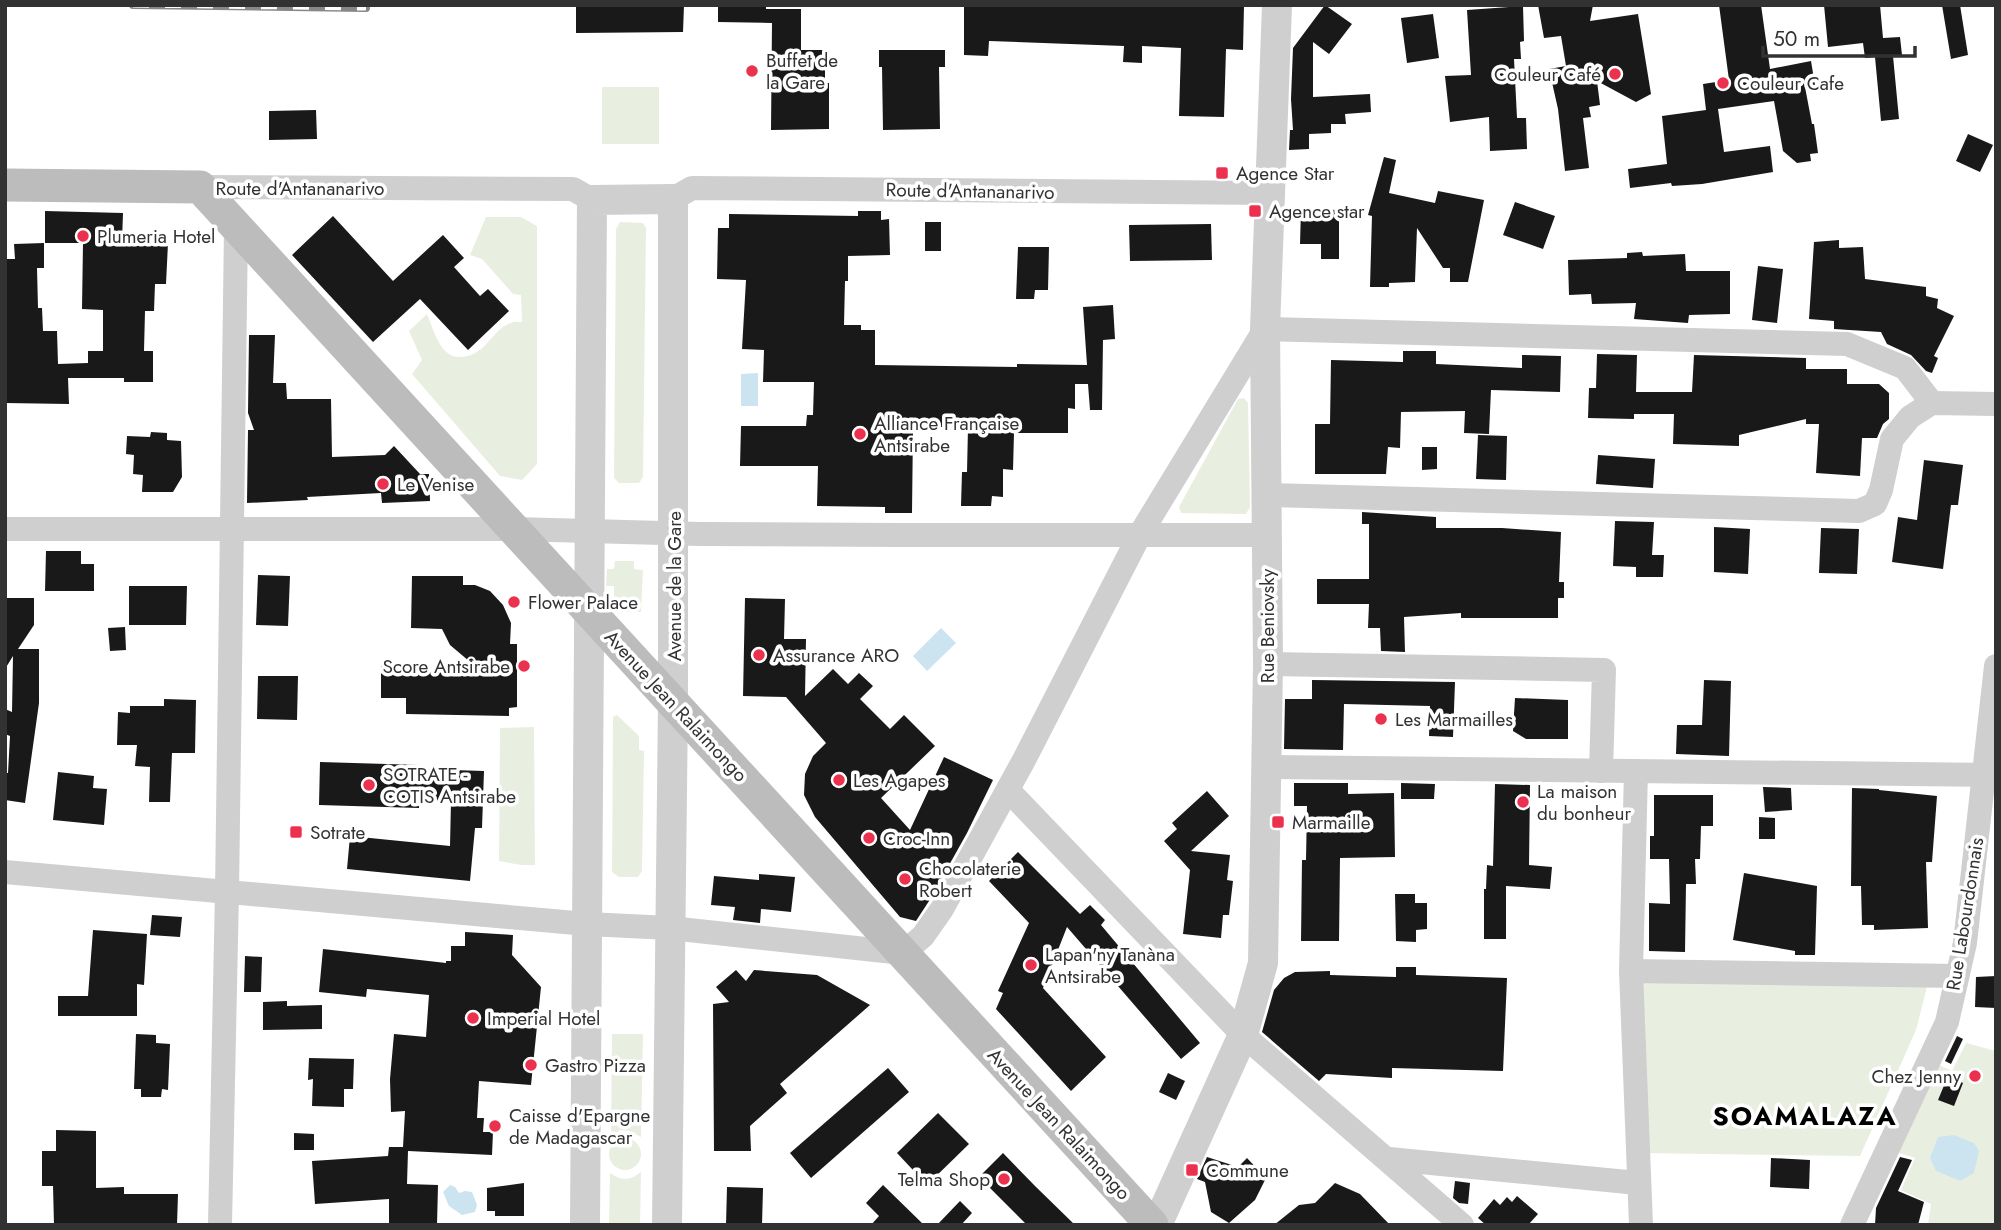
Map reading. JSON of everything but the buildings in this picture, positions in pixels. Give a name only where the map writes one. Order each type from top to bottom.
[{"type":"main road","name":"Route d'Antananarivo","points":[[5,185],[200,187]]},
{"type":"main road","name":"Avenue Jean Ralaimongo","points":[[200,187],[589,614],[1155,1225]]},
{"type":"street","name":"Rue Beniovsky","points":[[1155,1225],[1243,1035],[1263,963],[1268,664],[1265,329],[1277,5]]},
{"type":"street","name":"Route d'Antananarivo","points":[[200,187],[573,189],[592,200]]},
{"type":"street","name":"Route d'Antananarivo","points":[[673,199],[692,188],[1270,193]]},
{"type":"street","points":[[585,1225],[592,200],[673,199]]},
{"type":"street","name":"Avenue de la Gare","points":[[667,1225],[674,533],[673,199]]},
{"type":"street","points":[[220,1225],[228,892],[236,227]]},
{"type":"street","points":[[5,872],[587,924],[670,928],[903,953],[923,936],[942,909],[1008,790],[1139,536],[1265,329],[1847,344],[1905,368],[1932,403]]},
{"type":"street","points":[[1266,495],[1859,511],[1875,504],[1892,439],[1910,417],[1932,403],[1996,404]]},
{"type":"street","points":[[5,529],[514,529],[674,533],[1266,535]]},
{"type":"street","points":[[1268,664],[1604,670],[1601,771]]},
{"type":"street","name":"Rue Labourdonnais","points":[[1852,1225],[1947,1022],[1965,943],[1990,775],[1996,666]]},
{"type":"street","points":[[1266,767],[1990,775]]},
{"type":"street","points":[[1636,771],[1631,971],[1641,1225]]},
{"type":"street","points":[[1008,790],[1243,1035],[1462,1225]]},
{"type":"street","points":[[1631,971],[1957,976]]},
{"type":"street","points":[[1389,1159],[1638,1183]]},
{"type":"green space","points":[[602,87],[659,87],[659,144],[602,144]]},
{"type":"green space","points":[[486,217],[521,217],[537,226],[537,464],[522,480],[500,476],[412,374],[422,360],[409,331],[427,314],[443,348],[454,356],[462,357],[478,352],[504,326],[522,322],[521,295],[513,294],[482,259],[470,255]]},
{"type":"green space","points":[[620,222],[643,223],[646,228],[643,477],[639,483],[619,483],[614,478],[616,229]]},
{"type":"green space","points":[[1244,398],[1248,403],[1250,507],[1246,514],[1181,513],[1179,507],[1238,399]]},
{"type":"green space","points":[[615,561],[634,561],[634,569],[643,570],[641,612],[626,612],[614,598],[614,586],[606,586],[607,569],[614,569]]},
{"type":"green space","points":[[617,715],[639,736],[639,750],[644,751],[642,871],[638,877],[619,877],[612,872],[613,717]]},
{"type":"green space","points":[[534,727],[535,865],[521,865],[499,861],[500,728]]},
{"type":"green space","points":[[1642,979],[1927,987],[1916,1030],[1860,1156],[1638,1153]]},
{"type":"green space","points":[[612,1034],[643,1034],[641,1137],[620,1130],[611,1137]]},
{"type":"green space","points":[[1966,1043],[1996,1051],[1996,1225],[1928,1225],[1931,1204],[1901,1190],[1915,1158],[1890,1150],[1935,1063],[1952,1071]]},
{"type":"green space","points":[[625,1138],[636,1143],[641,1154],[636,1165],[625,1170],[614,1165],[609,1154],[614,1143]]},
{"type":"green space","points":[[641,1172],[640,1225],[609,1225],[610,1173],[625,1179]]},
{"type":"water","points":[[758,373],[758,406],[741,406],[741,374]]},
{"type":"water","points":[[941,628],[956,643],[927,671],[913,656]]},
{"type":"water","points":[[1954,1135],[1974,1143],[1979,1151],[1974,1173],[1960,1181],[1936,1171],[1930,1158],[1938,1137]]},
{"type":"water","points":[[450,1185],[459,1193],[472,1192],[477,1205],[475,1212],[462,1215],[449,1206],[443,1192]]},
{"type":"railway","points":[[133,5],[366,8]]},
{"type":"place","name":"Buffet de la Gare","points":[[752,71]]},
{"type":"place","name":"Couleur Café","points":[[1615,74]]},
{"type":"place","name":"Couleur Cafe","points":[[1723,83]]},
{"type":"place","name":"Agence Star","points":[[1222,173]]},
{"type":"place","name":"Agence star","points":[[1255,211]]},
{"type":"place","name":"Plumeria Hotel","points":[[83,236]]},
{"type":"place","name":"Alliance Française Antsirabe","points":[[860,434]]},
{"type":"place","name":"Le Venise","points":[[383,484]]},
{"type":"place","name":"Flower Palace","points":[[514,602]]},
{"type":"place","name":"Assurance ARO","points":[[759,655]]},
{"type":"place","name":"Score Antsirabe","points":[[524,666]]},
{"type":"place","name":"Les Marmailles","points":[[1381,719]]},
{"type":"place","name":"Les Agapes","points":[[839,780]]},
{"type":"place","name":"SOTRATE - COTIS Antsirabe","points":[[369,785]]},
{"type":"place","name":"La maison du bonheur","points":[[1523,802]]},
{"type":"place","name":"Marmaille","points":[[1278,822]]},
{"type":"place","name":"Sotrate","points":[[296,832]]},
{"type":"place","name":"Croc-Inn","points":[[869,838]]},
{"type":"place","name":"Chocolaterie Robert","points":[[905,879]]},
{"type":"place","name":"Lapan'ny Tanàna Antsirabe","points":[[1031,965]]},
{"type":"place","name":"Imperial Hotel","points":[[473,1018]]},
{"type":"place","name":"Gastro Pizza","points":[[531,1065]]},
{"type":"place","name":"Chez Jenny","points":[[1975,1076]]},
{"type":"place","name":"Caisse d'Epargne de Madagascar","points":[[495,1126]]},
{"type":"place","name":"Commune","points":[[1192,1170]]},
{"type":"place","name":"Telma Shop","points":[[1004,1179]]},
{"type":"district","name":"SOAMALAZA","points":[[1805,1116]]}]
